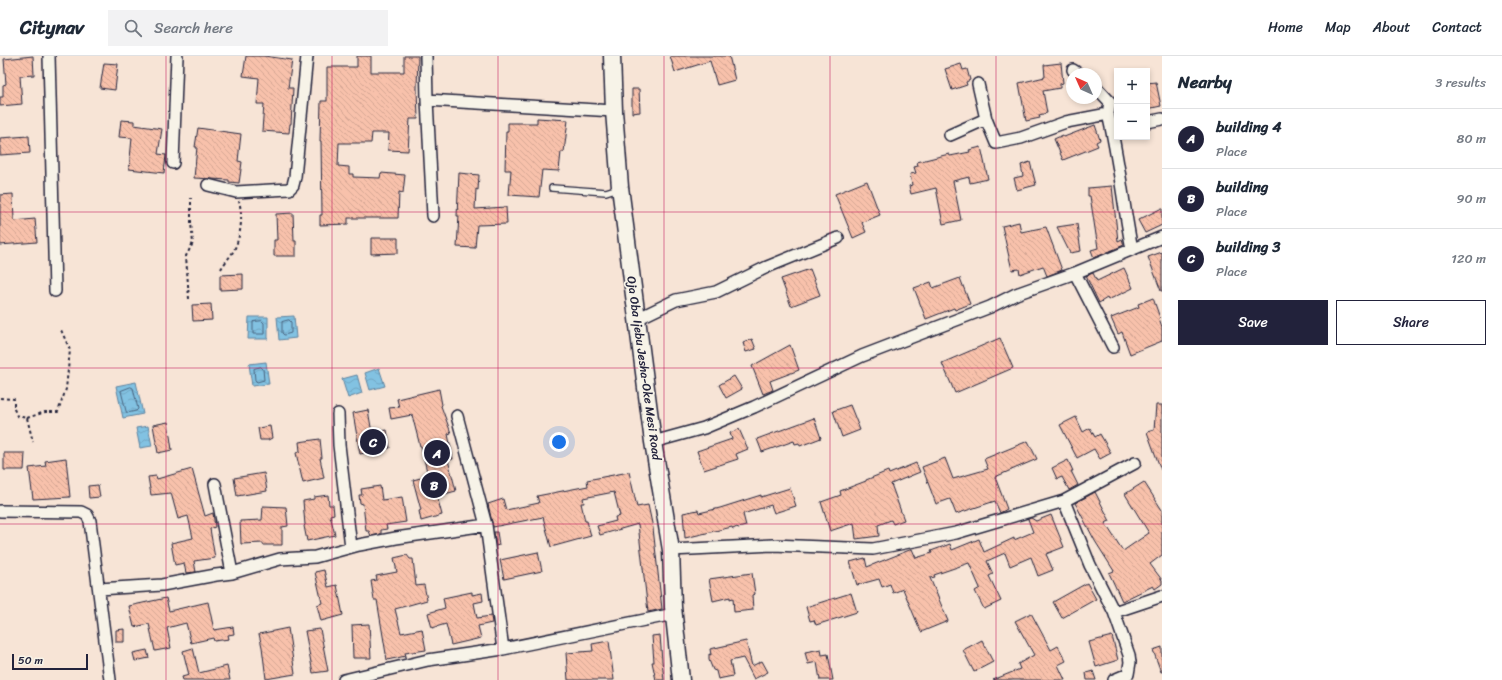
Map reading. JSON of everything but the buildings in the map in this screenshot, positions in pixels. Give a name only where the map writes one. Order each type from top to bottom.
[{"type":"main road","name":"Oja Oba Ijebu Jesha-Oke Mesi Road","points":[[612,56],[614,111],[620,187],[652,442],[671,550],[674,614],[681,680]]},
{"type":"street","points":[[48,56],[55,291]]},
{"type":"street","points":[[173,163],[177,56]]},
{"type":"street","points":[[208,185],[236,192],[289,189],[293,185],[307,56]]},
{"type":"street","points":[[426,56],[433,216]]},
{"type":"street","points":[[978,84],[986,119],[996,143],[1021,138],[1066,122],[1108,114]]},
{"type":"street","points":[[1102,93],[1110,102],[1108,114],[1114,132]]},
{"type":"street","points":[[427,100],[614,111]]},
{"type":"street","points":[[950,135],[986,119]]},
{"type":"street","points":[[1150,121],[1162,119]]},
{"type":"street","points":[[1116,140],[1124,207],[1132,249]]},
{"type":"street","points":[[652,442],[704,428],[862,356],[990,307],[1016,294],[1074,274],[1162,237]]},
{"type":"street","points":[[637,319],[676,300],[716,292],[767,267],[838,238]]},
{"type":"street","points":[[1074,274],[1113,347]]},
{"type":"street","points":[[338,414],[339,445],[351,547]]},
{"type":"street","points":[[456,416],[486,525],[503,649]]},
{"type":"street","points":[[671,550],[773,545],[873,549],[956,533],[1064,501],[1135,463]]},
{"type":"street","points":[[216,484],[232,573]]},
{"type":"street","points":[[1064,501],[1090,565],[1114,612],[1130,662],[1128,674],[1114,680]]},
{"type":"street","points":[[0,511],[81,512],[87,515],[90,521],[110,680]]},
{"type":"street","points":[[99,589],[162,585],[216,574],[232,573],[280,560],[315,557],[351,547],[396,538],[486,525]]},
{"type":"street","points":[[1114,612],[1162,596]]},
{"type":"street","points":[[344,680],[356,679],[428,660],[503,649],[674,614]]},
{"type":"lane","points":[[552,188],[606,192],[620,187]]},
{"type":"path","points":[[221,269],[235,249],[241,231],[241,208],[236,192]]},
{"type":"path","points":[[189,299],[186,256],[193,243],[191,198]]},
{"type":"path","points":[[0,398],[14,399],[14,409],[17,416],[27,418],[45,412],[58,412],[66,389],[70,350],[61,330]]},
{"type":"path","points":[[27,418],[33,442]]},
{"type":"water","points":[[294,316],[296,338],[279,340],[277,317]]},
{"type":"water","points":[[249,317],[268,317],[268,339],[248,339]]},
{"type":"water","points":[[266,362],[269,384],[252,386],[249,364]]},
{"type":"water","points":[[379,368],[385,386],[370,390],[365,373]]},
{"type":"water","points":[[357,375],[362,393],[348,398],[342,379]]},
{"type":"water","points":[[136,382],[143,414],[123,418],[116,386]]},
{"type":"water","points":[[148,426],[152,446],[140,448],[136,428]]},
{"type":"place","name":"building 3","points":[[373,442]]},
{"type":"place","name":"building 4","points":[[437,453]]},
{"type":"place","name":"building","points":[[434,485]]}]
